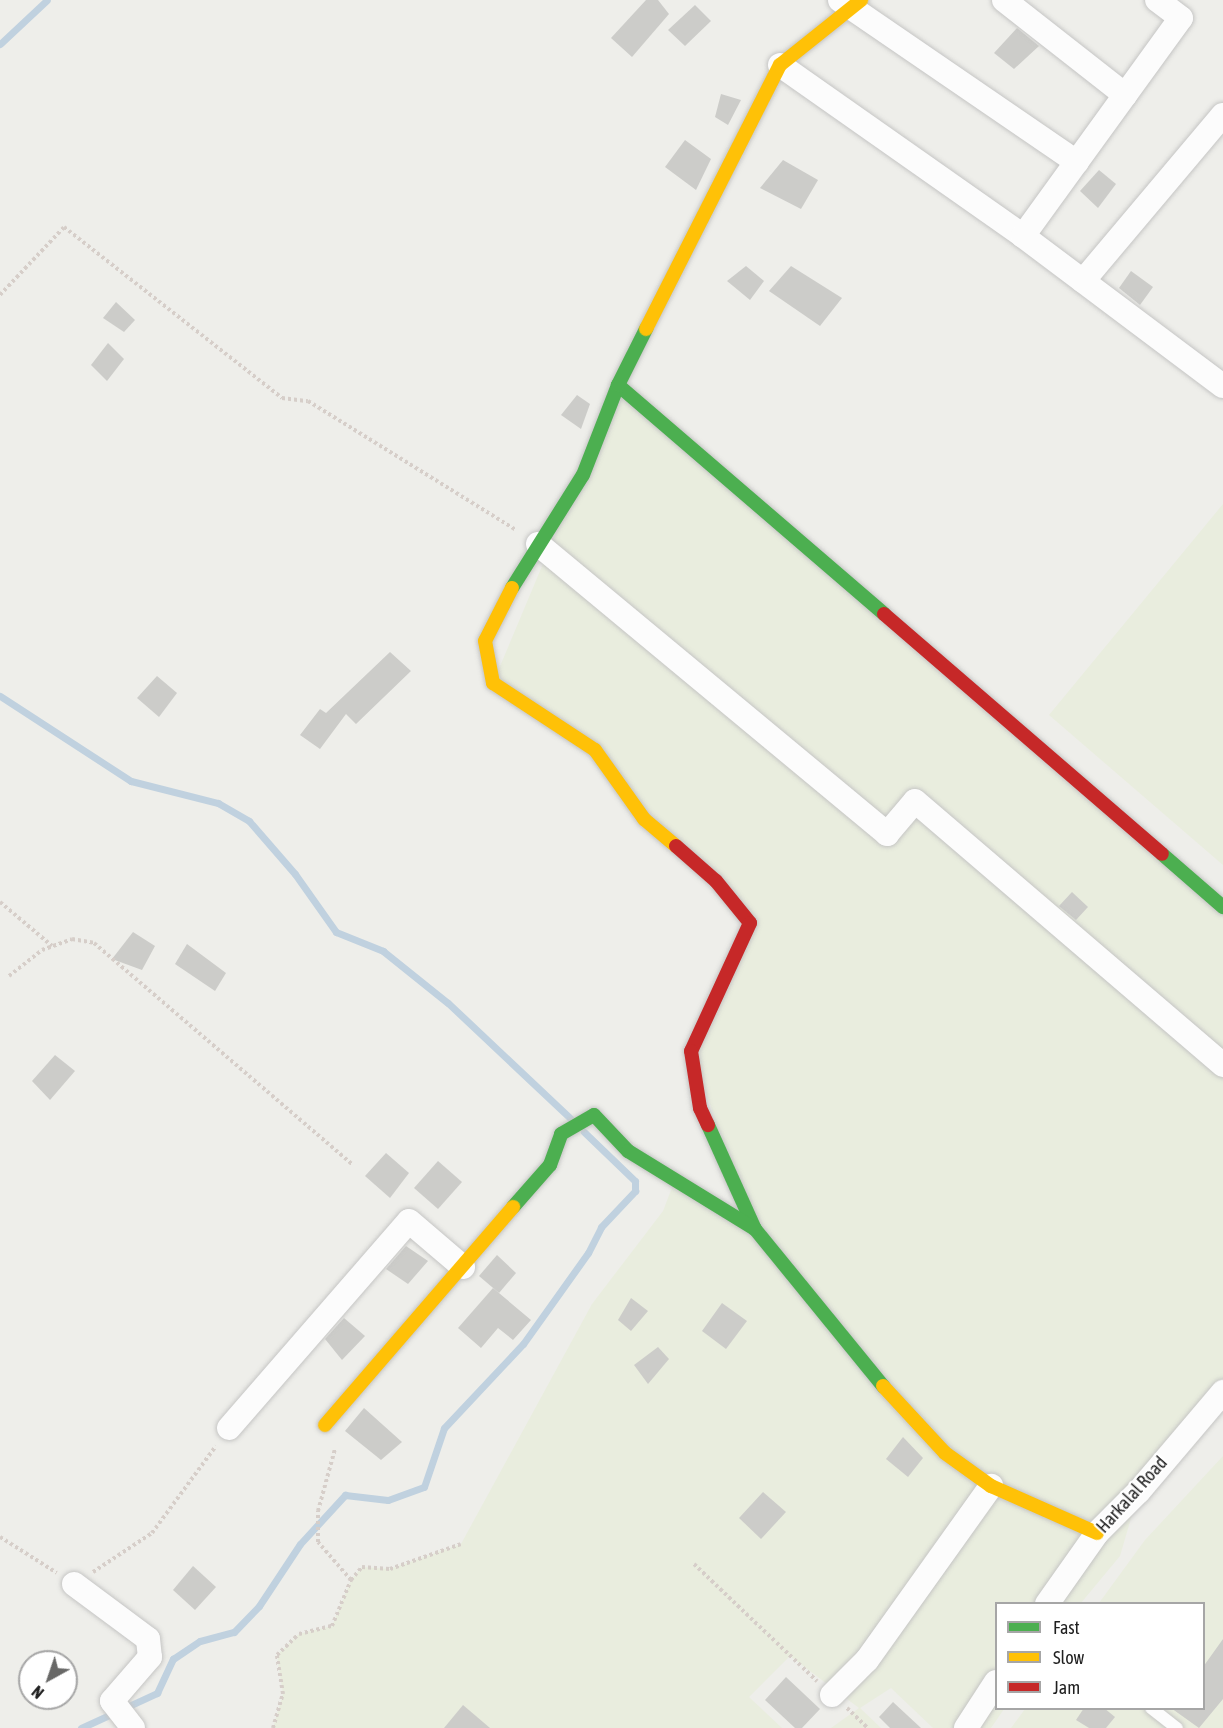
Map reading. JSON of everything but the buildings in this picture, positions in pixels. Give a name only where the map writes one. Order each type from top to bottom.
[{"type":"street","points":[[1004,0],[1125,95]]},
{"type":"street","points":[[1023,236],[1181,18],[1157,0]]},
{"type":"street","points":[[1077,162],[850,2],[780,65],[618,385],[583,475],[537,544],[485,641],[493,683],[595,750],[644,819],[716,880],[750,923],[691,1051],[700,1108],[755,1229],[840,1329],[897,1404],[945,1453],[991,1486],[1097,1533]]},
{"type":"street","points":[[780,65],[1023,236],[1223,386]]},
{"type":"street","points":[[1083,281],[1223,115]]},
{"type":"street","points":[[618,385],[1223,907]]},
{"type":"street","points":[[537,544],[887,834],[915,801],[1223,1065]]},
{"type":"street","points":[[325,1425],[550,1165],[561,1134],[594,1114],[628,1152],[755,1229]]},
{"type":"street","points":[[229,1428],[409,1221],[463,1268]]},
{"type":"street","name":"Harkalal Road","points":[[1048,1602],[1097,1533],[1139,1491],[1223,1392]]},
{"type":"street","points":[[832,1695],[867,1660],[991,1486]]},
{"type":"street","points":[[75,1584],[148,1639],[150,1657],[112,1701],[133,1728]]},
{"type":"street","points":[[966,1728],[995,1684]]},
{"type":"lane","points":[[1153,1710],[1177,1728]]},
{"type":"path","points":[[0,295],[64,227],[282,398],[308,401],[537,544]]},
{"type":"path","points":[[0,902],[52,946]]},
{"type":"path","points":[[9,975],[52,946],[72,939],[94,943],[352,1164]]},
{"type":"path","points":[[325,1425],[336,1453],[318,1511],[318,1542],[351,1580]]},
{"type":"path","points":[[0,1537],[75,1584],[152,1533],[229,1428]]},
{"type":"path","points":[[273,1728],[283,1694],[277,1655],[298,1634],[332,1626],[351,1580],[362,1567],[390,1569],[461,1544]]},
{"type":"path","points":[[694,1564],[868,1728]]},
{"type":"shaded area","points":[[618,385],[1223,907],[1223,1393],[1139,1491],[1120,1556],[1082,1602],[995,1602],[995,1710],[1003,1710],[991,1728],[933,1728],[891,1688],[860,1708],[881,1728],[831,1728],[859,1708],[790,1656],[749,1697],[782,1728],[273,1728],[283,1694],[277,1655],[299,1634],[332,1626],[351,1580],[362,1567],[390,1569],[461,1544],[592,1304],[663,1211],[675,1180],[754,1228],[691,1051],[750,923],[595,750],[493,683]]},
{"type":"shaded area","points":[[1223,504],[1223,865],[1049,715]]},
{"type":"shaded area","points":[[1223,1456],[1223,1728],[1011,1728],[1024,1710],[1205,1710],[1205,1602],[1100,1602],[1145,1540]]},
{"type":"waterway","points":[[0,44],[47,0]]},
{"type":"waterway","points":[[0,696],[131,781],[218,803],[249,821],[295,874],[336,932],[383,951],[448,1003],[570,1118]]},
{"type":"waterway","points":[[81,1728],[157,1693],[173,1659],[200,1641],[234,1632],[259,1606],[300,1544],[345,1495],[388,1500],[424,1487],[444,1428],[523,1344],[588,1253],[601,1227],[635,1191],[635,1181],[584,1132]]},
{"type":"traffic: fast","points":[[512,588],[583,475],[618,385],[646,329]]},
{"type":"traffic: fast","points":[[618,385],[884,614]]},
{"type":"traffic: fast","points":[[1162,854],[1223,907]]},
{"type":"traffic: fast","points":[[513,1207],[550,1165],[561,1134],[594,1115],[628,1151],[755,1229]]},
{"type":"traffic: fast","points":[[708,1125],[755,1229],[883,1386]]},
{"type":"traffic: slow","points":[[646,329],[780,65],[861,0]]},
{"type":"traffic: slow","points":[[512,588],[485,641],[493,683],[595,750],[644,819],[676,846]]},
{"type":"traffic: slow","points":[[325,1425],[513,1207]]},
{"type":"traffic: slow","points":[[883,1386],[945,1453],[991,1486],[1097,1533]]},
{"type":"traffic: jam","points":[[884,614],[1162,854]]},
{"type":"traffic: jam","points":[[676,846],[716,881],[750,923],[691,1051],[700,1108],[708,1125]]}]
